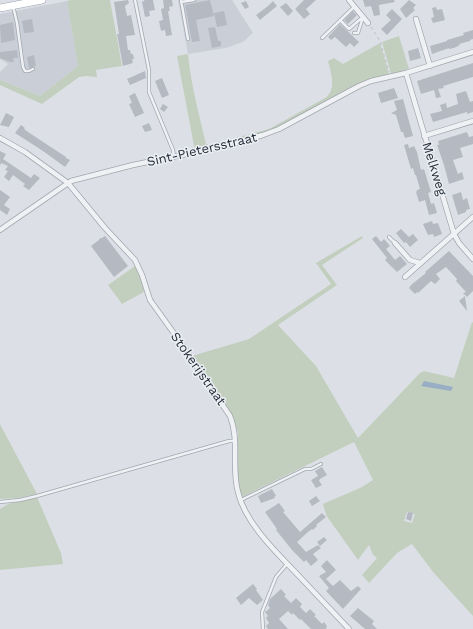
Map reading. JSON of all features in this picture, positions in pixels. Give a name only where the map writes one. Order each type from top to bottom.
[{"type":"main road","points":[[0,8],[42,0]]},
{"type":"street","points":[[349,0],[368,23]]},
{"type":"street","points":[[416,19],[430,66]]},
{"type":"street","name":"Sint-Pietersstraat","points":[[0,230],[71,181],[225,146],[263,135],[279,129],[371,81],[406,74],[473,52]]},
{"type":"street","name":"Melkweg","points":[[406,74],[454,234],[459,243],[473,259]]},
{"type":"street","points":[[424,136],[473,121]]},
{"type":"street","name":"Stokerijstraat","points":[[0,138],[25,152],[68,183],[105,228],[135,260],[142,275],[150,300],[230,416],[234,426],[235,474],[237,491],[245,511],[259,531],[288,564],[349,629]]},
{"type":"street","points":[[405,277],[473,217]]},
{"type":"street","points":[[395,243],[410,260],[420,263]]},
{"type":"lane","points":[[135,0],[149,70],[149,92],[173,150],[174,157]]},
{"type":"lane","points":[[188,39],[181,1],[194,0]]},
{"type":"lane","points":[[13,6],[23,67],[25,71],[33,69]]},
{"type":"lane","points":[[322,38],[354,7]]},
{"type":"lane","points":[[340,20],[349,29],[363,17]]},
{"type":"lane","points":[[354,33],[358,33],[361,28],[363,17]]},
{"type":"lane","points":[[389,237],[395,243]]},
{"type":"lane","points":[[0,502],[20,500],[37,496],[229,441],[235,441]]},
{"type":"lane","points":[[240,500],[304,469],[311,469],[321,464]]},
{"type":"lane","points":[[263,629],[262,612],[276,577],[288,564]]},
{"type":"path","points":[[368,23],[380,41],[391,76]]},
{"type":"shaded area","points":[[178,0],[232,0],[253,33],[243,42],[226,48],[188,54]]},
{"type":"shaded area","points":[[67,1],[78,66],[40,96],[0,80],[0,72],[8,64],[0,59],[0,14]]},
{"type":"green space","points":[[110,0],[122,66],[96,70],[97,77],[79,77],[42,104],[0,85],[0,80],[40,96],[78,66],[67,1]]},
{"type":"green space","points":[[399,36],[409,69],[391,74],[382,42]]},
{"type":"green space","points":[[380,43],[389,74],[347,91],[281,126],[260,134],[195,151],[177,56],[188,54],[198,111],[206,144],[209,145],[269,129],[325,98],[329,95],[332,86],[332,76],[328,61],[334,58],[343,64]]},
{"type":"green space","points":[[362,236],[363,238],[322,265],[337,285],[278,325],[316,366],[358,438],[420,373],[424,371],[454,378],[472,322],[473,323],[473,616],[433,572],[412,544],[397,553],[369,583],[362,575],[377,558],[373,555],[369,545],[358,560],[326,515],[323,504],[362,487],[373,480],[354,442],[242,497],[239,489],[237,473],[238,433],[235,424],[219,393],[192,356],[249,339],[331,284],[316,263]],"holes":[[[407,512],[415,514],[412,523],[404,521]]]},
{"type":"green space","points":[[135,266],[142,282],[144,292],[122,304],[108,285]]},
{"type":"green space","points":[[0,424],[37,494],[19,498],[0,499]]},
{"type":"green space","points":[[37,497],[61,553],[63,564],[0,570],[0,509],[8,504]]},
{"type":"water","points":[[424,381],[453,387],[451,391],[421,386]]},
{"type":"building","points":[[128,0],[129,3],[125,6],[127,16],[131,15],[135,35],[126,36],[128,50],[130,50],[131,54],[133,54],[134,59],[132,59],[133,63],[123,66],[117,34],[119,34],[114,2]]},
{"type":"building","points":[[145,0],[153,0],[155,10],[149,11],[150,16],[145,17],[142,2]]},
{"type":"building","points":[[163,0],[172,0],[173,6],[169,7],[170,11],[168,11],[172,35],[166,36],[165,30],[161,31],[159,21],[163,20],[161,9],[164,8]]},
{"type":"building","points":[[210,0],[214,16],[196,20],[200,41],[192,42],[185,5]]},
{"type":"building","points":[[304,0],[316,0],[306,9],[310,14],[304,19],[295,9]]},
{"type":"building","points":[[363,0],[394,0],[395,2],[379,5],[380,15],[374,16],[371,6],[365,7]]},
{"type":"building","points":[[409,0],[416,5],[413,8],[415,10],[406,18],[400,9]]},
{"type":"building","points":[[246,1],[249,7],[245,9],[241,3]]},
{"type":"building","points":[[273,1],[277,6],[260,20],[256,15]]},
{"type":"building","points":[[286,3],[293,11],[288,16],[280,7]]},
{"type":"building","points":[[436,7],[437,10],[442,9],[445,20],[433,23],[431,18],[434,17],[432,8]]},
{"type":"building","points":[[392,9],[402,19],[387,35],[381,29],[391,20],[386,15]]},
{"type":"building","points":[[224,11],[227,25],[217,27],[214,13]]},
{"type":"building","points":[[353,11],[357,15],[348,24],[344,20]]},
{"type":"building","points":[[32,19],[34,32],[24,33],[22,21]]},
{"type":"building","points":[[13,22],[15,40],[1,43],[0,25]]},
{"type":"building","points":[[340,24],[359,42],[354,47],[350,43],[346,47],[335,37],[331,40],[328,37]]},
{"type":"building","points":[[215,27],[218,41],[221,41],[221,46],[212,48],[208,28]]},
{"type":"building","points":[[473,30],[473,39],[470,41],[459,44],[460,45],[454,48],[449,48],[432,54],[430,46],[464,35],[463,33]]},
{"type":"building","points":[[418,48],[421,58],[410,61],[408,51]]},
{"type":"building","points":[[17,50],[18,58],[13,58],[14,62],[0,58],[0,52]]},
{"type":"building","points":[[34,55],[36,66],[29,68],[27,57]]},
{"type":"building","points":[[473,63],[473,77],[443,86],[444,88],[438,89],[441,97],[436,98],[434,90],[421,94],[417,81]]},
{"type":"building","points":[[145,71],[146,78],[130,85],[127,79]]},
{"type":"building","points":[[162,78],[169,95],[162,98],[155,81]]},
{"type":"building","points":[[394,88],[398,98],[381,103],[378,93]]},
{"type":"building","points":[[466,91],[470,102],[473,101],[473,112],[467,114],[467,112],[433,122],[430,114],[442,111],[440,105],[446,103],[447,108],[458,104],[456,94]]},
{"type":"building","points":[[135,93],[144,113],[135,117],[129,104],[132,103],[129,96]]},
{"type":"building","points":[[403,99],[413,136],[405,138],[403,132],[401,132],[396,115],[391,113],[397,110],[394,101]]},
{"type":"building","points":[[163,104],[168,107],[164,112],[160,109]]},
{"type":"building","points":[[6,113],[14,117],[9,127],[0,125]]},
{"type":"building","points":[[149,123],[152,130],[145,132],[142,126]]},
{"type":"building","points":[[21,125],[28,132],[70,160],[65,167],[15,133]]},
{"type":"building","points":[[467,132],[469,137],[473,136],[473,144],[460,148],[463,157],[453,160],[458,174],[462,172],[464,179],[449,184],[437,145],[439,145],[438,141]]},
{"type":"building","points":[[408,144],[409,148],[414,146],[417,152],[421,170],[424,169],[431,192],[428,193],[431,204],[434,203],[437,213],[429,215],[425,200],[419,202],[416,192],[420,189],[413,168],[411,169],[404,145]]},
{"type":"building","points":[[0,151],[6,154],[3,159],[31,178],[34,174],[40,178],[29,190],[23,186],[25,184],[13,175],[9,181],[4,177],[8,171],[5,170],[8,166],[1,163],[0,166]]},
{"type":"building","points":[[0,190],[10,197],[4,205],[10,209],[7,215],[0,210]]},
{"type":"building","points":[[461,192],[463,200],[467,198],[470,209],[458,215],[452,195]]},
{"type":"building","points":[[432,221],[433,224],[438,223],[442,234],[434,237],[433,234],[428,235],[423,224]]},
{"type":"building","points":[[401,229],[409,237],[413,234],[418,240],[410,247],[406,242],[404,243],[396,233]]},
{"type":"building","points":[[105,236],[128,266],[114,277],[91,246],[100,238]]},
{"type":"building","points":[[376,236],[381,242],[384,239],[390,246],[386,249],[395,260],[400,256],[407,264],[397,272],[385,260],[387,258],[372,239]]},
{"type":"building","points":[[449,251],[473,276],[473,291],[467,297],[463,293],[466,292],[456,281],[457,279],[446,267],[436,274],[440,279],[435,284],[431,281],[415,294],[409,288],[411,285]]},
{"type":"building","points":[[465,296],[467,311],[459,301]]},
{"type":"building","points":[[322,467],[327,475],[320,479],[319,481],[322,485],[316,488],[311,480],[318,476],[315,471]]},
{"type":"building","points":[[272,489],[276,496],[274,497],[275,498],[261,503],[258,496]]},
{"type":"building","points":[[316,496],[320,501],[312,506],[309,501]]},
{"type":"building","points":[[279,503],[285,511],[283,512],[300,532],[322,513],[326,517],[316,525],[317,526],[313,530],[312,529],[308,532],[297,542],[306,552],[318,545],[321,548],[313,554],[318,560],[311,566],[306,560],[304,562],[292,550],[276,530],[277,529],[265,512]]},
{"type":"building","points":[[408,512],[413,513],[411,521],[406,519]]},
{"type":"building","points":[[324,537],[327,540],[320,546],[317,542]]},
{"type":"building","points":[[327,560],[336,570],[326,579],[333,586],[340,580],[351,591],[358,586],[361,589],[343,609],[326,591],[329,588],[319,576],[326,572],[321,566]]},
{"type":"building","points":[[253,584],[263,600],[257,605],[249,598],[241,605],[236,598]]},
{"type":"building","points":[[281,589],[286,595],[284,596],[291,603],[296,598],[302,604],[300,607],[306,613],[310,609],[316,615],[314,616],[322,624],[324,622],[327,629],[311,629],[301,619],[300,620],[293,613],[292,615],[288,611],[279,619],[288,629],[268,629],[266,626],[269,623],[266,618],[268,616],[265,612],[270,608],[268,605],[270,599]]},
{"type":"building","points":[[358,608],[374,621],[372,624],[377,629],[365,629],[350,616]]}]
